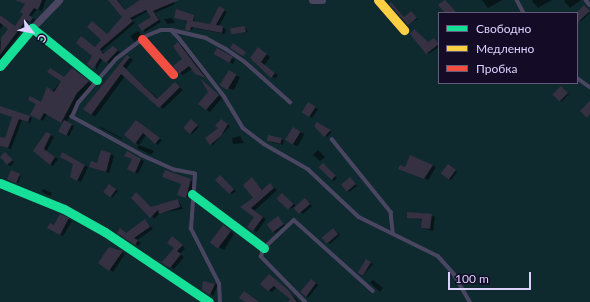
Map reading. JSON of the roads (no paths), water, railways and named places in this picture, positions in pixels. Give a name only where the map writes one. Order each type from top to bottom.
[{"type":"street","points":[[312,0],[322,0]]},
{"type":"street","points":[[378,0],[404,30]]},
{"type":"street","points":[[0,66],[55,2]]},
{"type":"street","points":[[32,28],[97,80]]},
{"type":"street","points":[[142,39],[174,74]]},
{"type":"street","points":[[0,183],[64,209],[105,232],[210,302]]},
{"type":"street","points":[[192,194],[264,248]]},
{"type":"lane","points":[[517,0],[523,12]]},
{"type":"lane","points":[[586,0],[590,5]]},
{"type":"lane","points":[[171,30],[224,96],[243,128],[308,169],[359,217],[393,232],[438,256],[454,274],[470,302]]},
{"type":"lane","points":[[220,302],[218,281],[193,237],[192,194],[196,178],[194,172],[171,168],[73,119],[78,103],[97,80],[142,39],[171,30],[217,43],[244,61],[290,102]]},
{"type":"lane","points":[[578,79],[590,87]]},
{"type":"lane","points":[[332,139],[392,212],[393,232]]},
{"type":"lane","points":[[305,302],[264,263],[260,255],[264,248],[292,221],[298,220],[372,291]]}]
